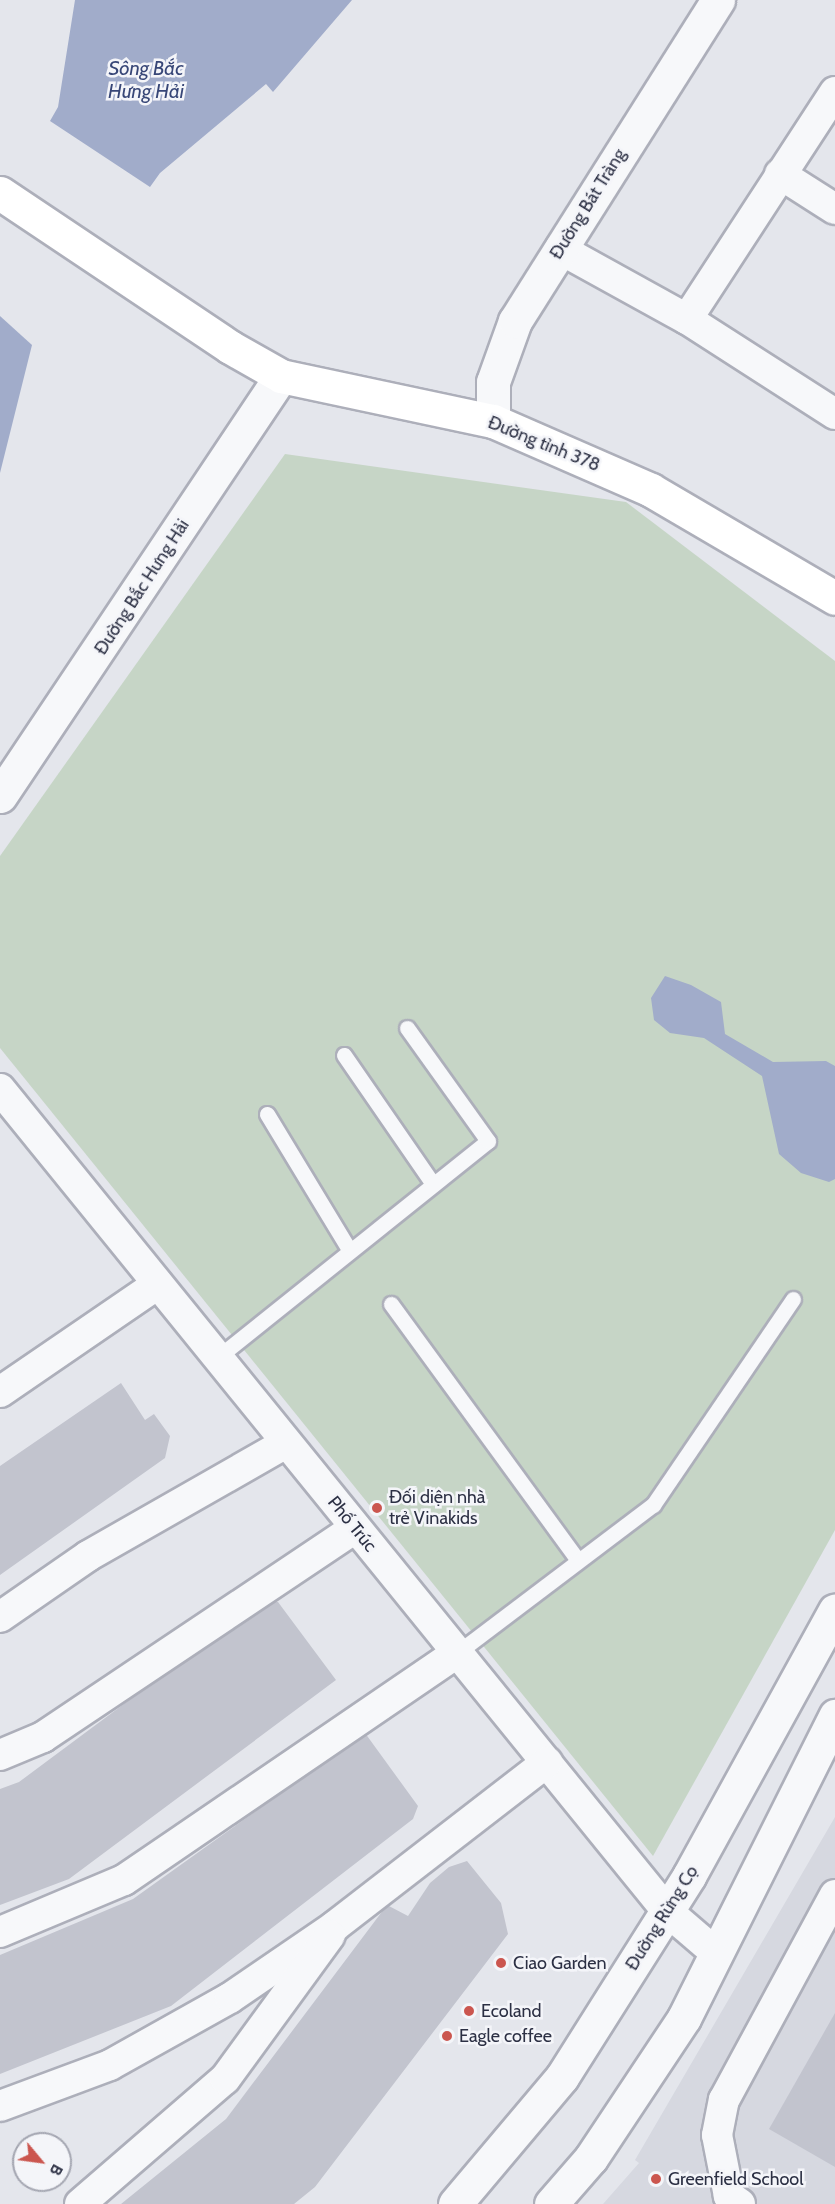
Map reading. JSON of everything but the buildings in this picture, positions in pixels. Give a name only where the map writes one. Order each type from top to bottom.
[{"type":"main road","name":"Đường tỉnh 378","points":[[0,193],[230,347],[281,376],[493,421],[651,490],[835,598]]},
{"type":"street","name":"Đường Bát Tràng","points":[[493,421],[493,382],[500,357],[515,321],[718,0]]},
{"type":"street","points":[[687,319],[835,92]]},
{"type":"street","points":[[780,174],[835,209]]},
{"type":"street","points":[[560,249],[687,319],[835,414]]},
{"type":"street","name":"Đường Bắc Hưng Hải","points":[[0,796],[281,376]]},
{"type":"street","name":"Phố Trúc","points":[[0,1089],[667,1911],[716,1953]]},
{"type":"street","points":[[0,1392],[158,1284]]},
{"type":"street","points":[[0,1617],[88,1556],[286,1443]]},
{"type":"street","points":[[0,1755],[43,1737],[355,1528]]},
{"type":"street","name":"Đường Rừng Cọ","points":[[454,2204],[562,2077],[667,1911],[835,1610]]},
{"type":"street","points":[[0,1932],[124,1880],[457,1653]]},
{"type":"street","points":[[551,2204],[591,2158],[684,2018],[835,1716]]},
{"type":"street","points":[[0,2106],[110,2065],[175,2031],[336,1926],[547,1762]]},
{"type":"street","points":[[740,2204],[729,2196],[717,2135],[724,2100],[835,1895]]},
{"type":"street","points":[[80,2204],[225,2079],[305,1973],[336,1926]]},
{"type":"lane","points":[[217,1358],[488,1141],[407,1028]]},
{"type":"lane","points":[[344,1055],[433,1184]]},
{"type":"lane","points":[[267,1114],[350,1251]]},
{"type":"lane","points":[[457,1653],[652,1505],[793,1299]]},
{"type":"lane","points":[[391,1304],[578,1560]]},
{"type":"shaded area","points":[[835,1817],[835,2204],[603,2204],[639,2163],[635,2160]]},
{"type":"green space","points":[[285,454],[626,502],[835,661],[835,1530],[653,1856],[0,1048],[0,856]]},
{"type":"water","name":"Sông Bắc Hưng Hải","points":[[75,0],[352,0],[273,92],[266,84],[160,173],[150,187],[50,121],[58,107]]},
{"type":"water","points":[[0,316],[32,345],[0,473]]},
{"type":"water","points":[[665,976],[691,985],[721,1002],[725,1034],[773,1062],[826,1061],[835,1066],[835,1179],[829,1182],[801,1173],[779,1154],[762,1076],[704,1038],[670,1033],[654,1020],[651,998]]},
{"type":"place","name":"Đối diện nhà trẻ Vinakids","points":[[377,1508]]},
{"type":"place","name":"Ciao Garden","points":[[501,1963]]},
{"type":"place","name":"Ecoland","points":[[469,2011]]},
{"type":"place","name":"Eagle coffee","points":[[447,2036]]},
{"type":"place","name":"Greenfield School","points":[[656,2179]]}]
